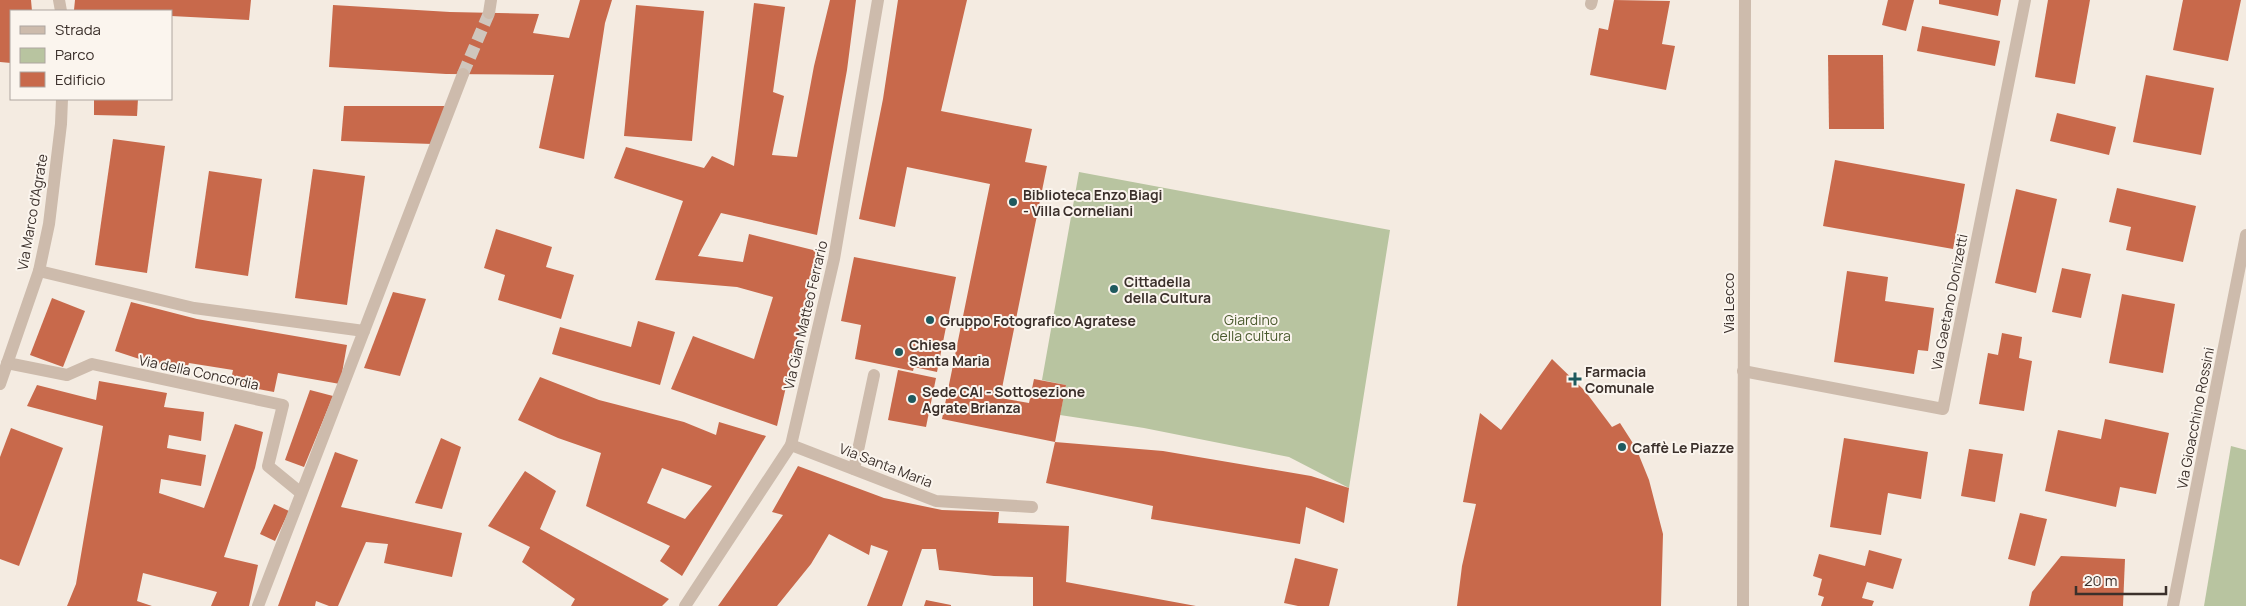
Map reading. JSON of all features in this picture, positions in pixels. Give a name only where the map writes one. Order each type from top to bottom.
[{"type":"street","name":"Via Gian Matteo Ferrario","points":[[685,606],[791,445],[834,259],[878,0]]},
{"type":"street","name":"Via Lecco","points":[[1743,606],[1745,0]]},
{"type":"street","name":"Via Gaetano Donizetti","points":[[1743,371],[1943,409],[2025,0]]},
{"type":"street","points":[[258,606],[463,74]]},
{"type":"street","name":"Via Marco d'Agrate","points":[[0,384],[39,271],[49,224],[61,124],[62,100]]},
{"type":"street","name":"Via Gioacchino Rossini","points":[[2173,606],[2246,235]]},
{"type":"street","points":[[39,271],[194,308],[364,331]]},
{"type":"street","name":"Via della Concordia","points":[[7,363],[67,375],[92,364],[283,405],[268,466],[301,494]]},
{"type":"street","points":[[854,469],[874,375]]},
{"type":"street","name":"Via Santa Maria","points":[[791,445],[936,500],[1032,506]]},
{"type":"green space","name":"Giardino della cultura","points":[[1079,172],[1390,230],[1349,488],[1289,457],[1144,428],[1060,415],[1066,385],[1042,380]]},
{"type":"green space","points":[[2231,446],[2246,450],[2246,606],[2204,606]]},
{"type":"building","points":[[0,0],[31,0],[32,10],[10,10],[10,63],[0,62]]},
{"type":"building","points":[[75,0],[251,0],[249,20],[172,16],[172,10],[74,10]]},
{"type":"building","points":[[580,0],[612,0],[605,23],[584,159],[539,148],[554,75],[446,74],[329,67],[333,5],[450,12],[539,14],[533,33],[569,38]]},
{"type":"building","points":[[830,0],[856,0],[847,70],[817,235],[721,213],[698,256],[743,262],[749,234],[817,251],[777,426],[671,389],[693,336],[754,359],[773,297],[737,287],[655,280],[683,201],[614,178],[626,147],[704,168],[712,156],[734,166],[754,3],[785,7],[773,92],[784,96],[772,155],[797,157],[814,66]]},
{"type":"building","points":[[898,0],[967,0],[941,111],[1032,129],[1025,162],[1047,166],[1000,398],[1029,403],[1034,379],[1066,385],[1055,442],[942,419],[990,184],[907,167],[895,227],[859,219],[883,99]]},
{"type":"building","points":[[1614,0],[1670,1],[1662,44],[1675,46],[1666,90],[1590,75],[1599,28],[1608,30]]},
{"type":"building","points":[[1888,0],[1914,0],[1906,31],[1882,25]]},
{"type":"building","points":[[1939,0],[2001,0],[1998,16],[1939,4]]},
{"type":"building","points":[[2048,0],[2090,0],[2075,84],[2035,77]]},
{"type":"building","points":[[2183,0],[2241,0],[2228,61],[2173,50]]},
{"type":"building","points":[[636,5],[704,11],[692,141],[624,136]]},
{"type":"building","points":[[1922,26],[2000,41],[1995,66],[1917,51]]},
{"type":"building","points":[[1828,55],[1883,55],[1884,129],[1829,129]]},
{"type":"building","points":[[2146,75],[2214,88],[2201,155],[2133,142]]},
{"type":"building","points":[[94,100],[138,100],[137,116],[94,115]]},
{"type":"building","points":[[344,106],[445,106],[433,144],[341,141]]},
{"type":"building","points":[[2057,113],[2116,127],[2109,155],[2050,141]]},
{"type":"building","points":[[113,139],[165,146],[147,273],[95,265]]},
{"type":"building","points":[[1835,160],[1965,184],[1953,249],[1823,226]]},
{"type":"building","points":[[313,169],[365,176],[347,305],[295,298]]},
{"type":"building","points":[[209,171],[262,179],[248,276],[195,268]]},
{"type":"building","points":[[2117,188],[2196,206],[2183,262],[2126,250],[2131,227],[2109,222]]},
{"type":"building","points":[[2016,189],[2057,199],[2036,293],[1995,283]]},
{"type":"building","points":[[496,229],[552,247],[546,267],[574,275],[561,319],[498,300],[505,275],[484,268]]},
{"type":"building","points":[[854,257],[956,277],[937,372],[914,367],[913,371],[855,359],[861,325],[841,321]]},
{"type":"building","points":[[2062,268],[2091,274],[2081,318],[2052,312]]},
{"type":"building","points":[[1847,271],[1888,277],[1885,301],[1934,308],[1928,351],[1918,350],[1914,374],[1834,362]]},
{"type":"building","points":[[393,292],[426,299],[400,376],[364,368]]},
{"type":"building","points":[[2122,294],[2175,304],[2163,373],[2109,363]]},
{"type":"building","points":[[52,298],[85,311],[63,367],[30,355]]},
{"type":"building","points":[[131,302],[197,319],[347,345],[340,384],[278,373],[274,392],[230,384],[233,370],[189,363],[185,374],[115,351]]},
{"type":"building","points":[[638,321],[675,332],[660,385],[552,354],[560,327],[631,347]]},
{"type":"building","points":[[2002,333],[2022,337],[2019,358],[2032,361],[2024,411],[1979,404],[1988,353],[1998,355]]},
{"type":"building","points":[[1552,359],[1585,391],[1612,427],[1620,423],[1636,448],[1649,480],[1663,534],[1661,606],[1457,606],[1462,566],[1476,504],[1463,502],[1480,413],[1501,430]]},
{"type":"building","name":"Sede CAI - Sottosezione Agrate Brianza","points":[[898,370],[936,378],[926,427],[888,420]]},
{"type":"building","points":[[540,377],[599,400],[684,422],[716,435],[719,422],[766,436],[682,576],[660,561],[670,546],[586,506],[601,453],[558,438],[518,420]],"holes":[[[662,468],[712,486],[685,519],[647,503]]]},
{"type":"building","points":[[99,381],[167,393],[164,407],[204,412],[201,441],[169,435],[167,448],[206,455],[201,486],[161,479],[159,493],[204,508],[235,424],[263,432],[255,468],[224,557],[258,565],[249,606],[211,606],[217,592],[143,573],[137,601],[152,606],[67,606],[76,584],[103,426],[27,406],[37,385],[96,400]]},
{"type":"building","points":[[310,390],[333,396],[304,467],[285,460]]},
{"type":"building","points":[[2105,419],[2169,433],[2156,494],[2120,487],[2116,507],[2045,491],[2058,430],[2101,439]]},
{"type":"building","points":[[11,428],[63,448],[19,566],[0,559],[0,457]]},
{"type":"building","points":[[441,438],[461,447],[442,509],[415,503]]},
{"type":"building","points":[[1844,438],[1928,452],[1921,499],[1888,493],[1881,535],[1830,527]]},
{"type":"building","points":[[1055,442],[1163,451],[1311,476],[1349,488],[1344,523],[1306,507],[1300,544],[1151,519],[1153,506],[1046,483]]},
{"type":"building","points":[[1969,449],[2003,454],[1995,502],[1961,496]]},
{"type":"building","points":[[335,452],[358,460],[341,507],[462,533],[452,577],[384,563],[388,544],[366,542],[338,606],[329,606],[316,601],[315,606],[278,606]]},
{"type":"building","points":[[798,466],[884,498],[942,510],[999,512],[998,523],[1069,526],[1066,582],[1196,606],[1033,606],[1033,577],[994,576],[939,570],[936,549],[922,549],[902,606],[867,606],[888,551],[871,545],[869,555],[829,534],[811,564],[777,606],[718,606],[783,515],[772,512]]},
{"type":"building","points":[[525,471],[556,491],[540,529],[669,599],[662,606],[571,606],[575,599],[522,562],[530,547],[488,526]]},
{"type":"building","points":[[274,504],[289,511],[275,541],[260,534]]},
{"type":"building","points":[[2020,513],[2047,519],[2035,566],[2008,559]]},
{"type":"building","points":[[1869,550],[1902,559],[1893,589],[1867,582],[1862,598],[1874,601],[1872,606],[1821,606],[1824,597],[1818,595],[1822,579],[1813,576],[1819,554],[1865,566]]},
{"type":"building","points":[[2061,556],[2125,559],[2123,606],[2029,606],[2032,592]]},
{"type":"building","points":[[1295,558],[1338,569],[1329,606],[1298,606],[1284,603]]},
{"type":"building","points":[[926,600],[951,605],[951,606],[924,606]]},
{"type":"tunnel","points":[[463,74],[489,13]]},
{"type":"place","name":"Biblioteca Enzo Biagi - Villa Corneliani","points":[[1013,202]]},
{"type":"place","name":"Cittadella della Cultura","points":[[1114,289]]},
{"type":"place","name":"Gruppo Fotografico Agratese","points":[[930,320]]},
{"type":"place","name":"Chiesa Santa Maria","points":[[899,352]]},
{"type":"place","name":"Farmacia Comunale","points":[[1575,379]]},
{"type":"place","name":"Sede CAI - Sottosezione Agrate Brianza","points":[[912,399]]},
{"type":"place","name":"Caffè Le Piazze","points":[[1622,447]]}]
